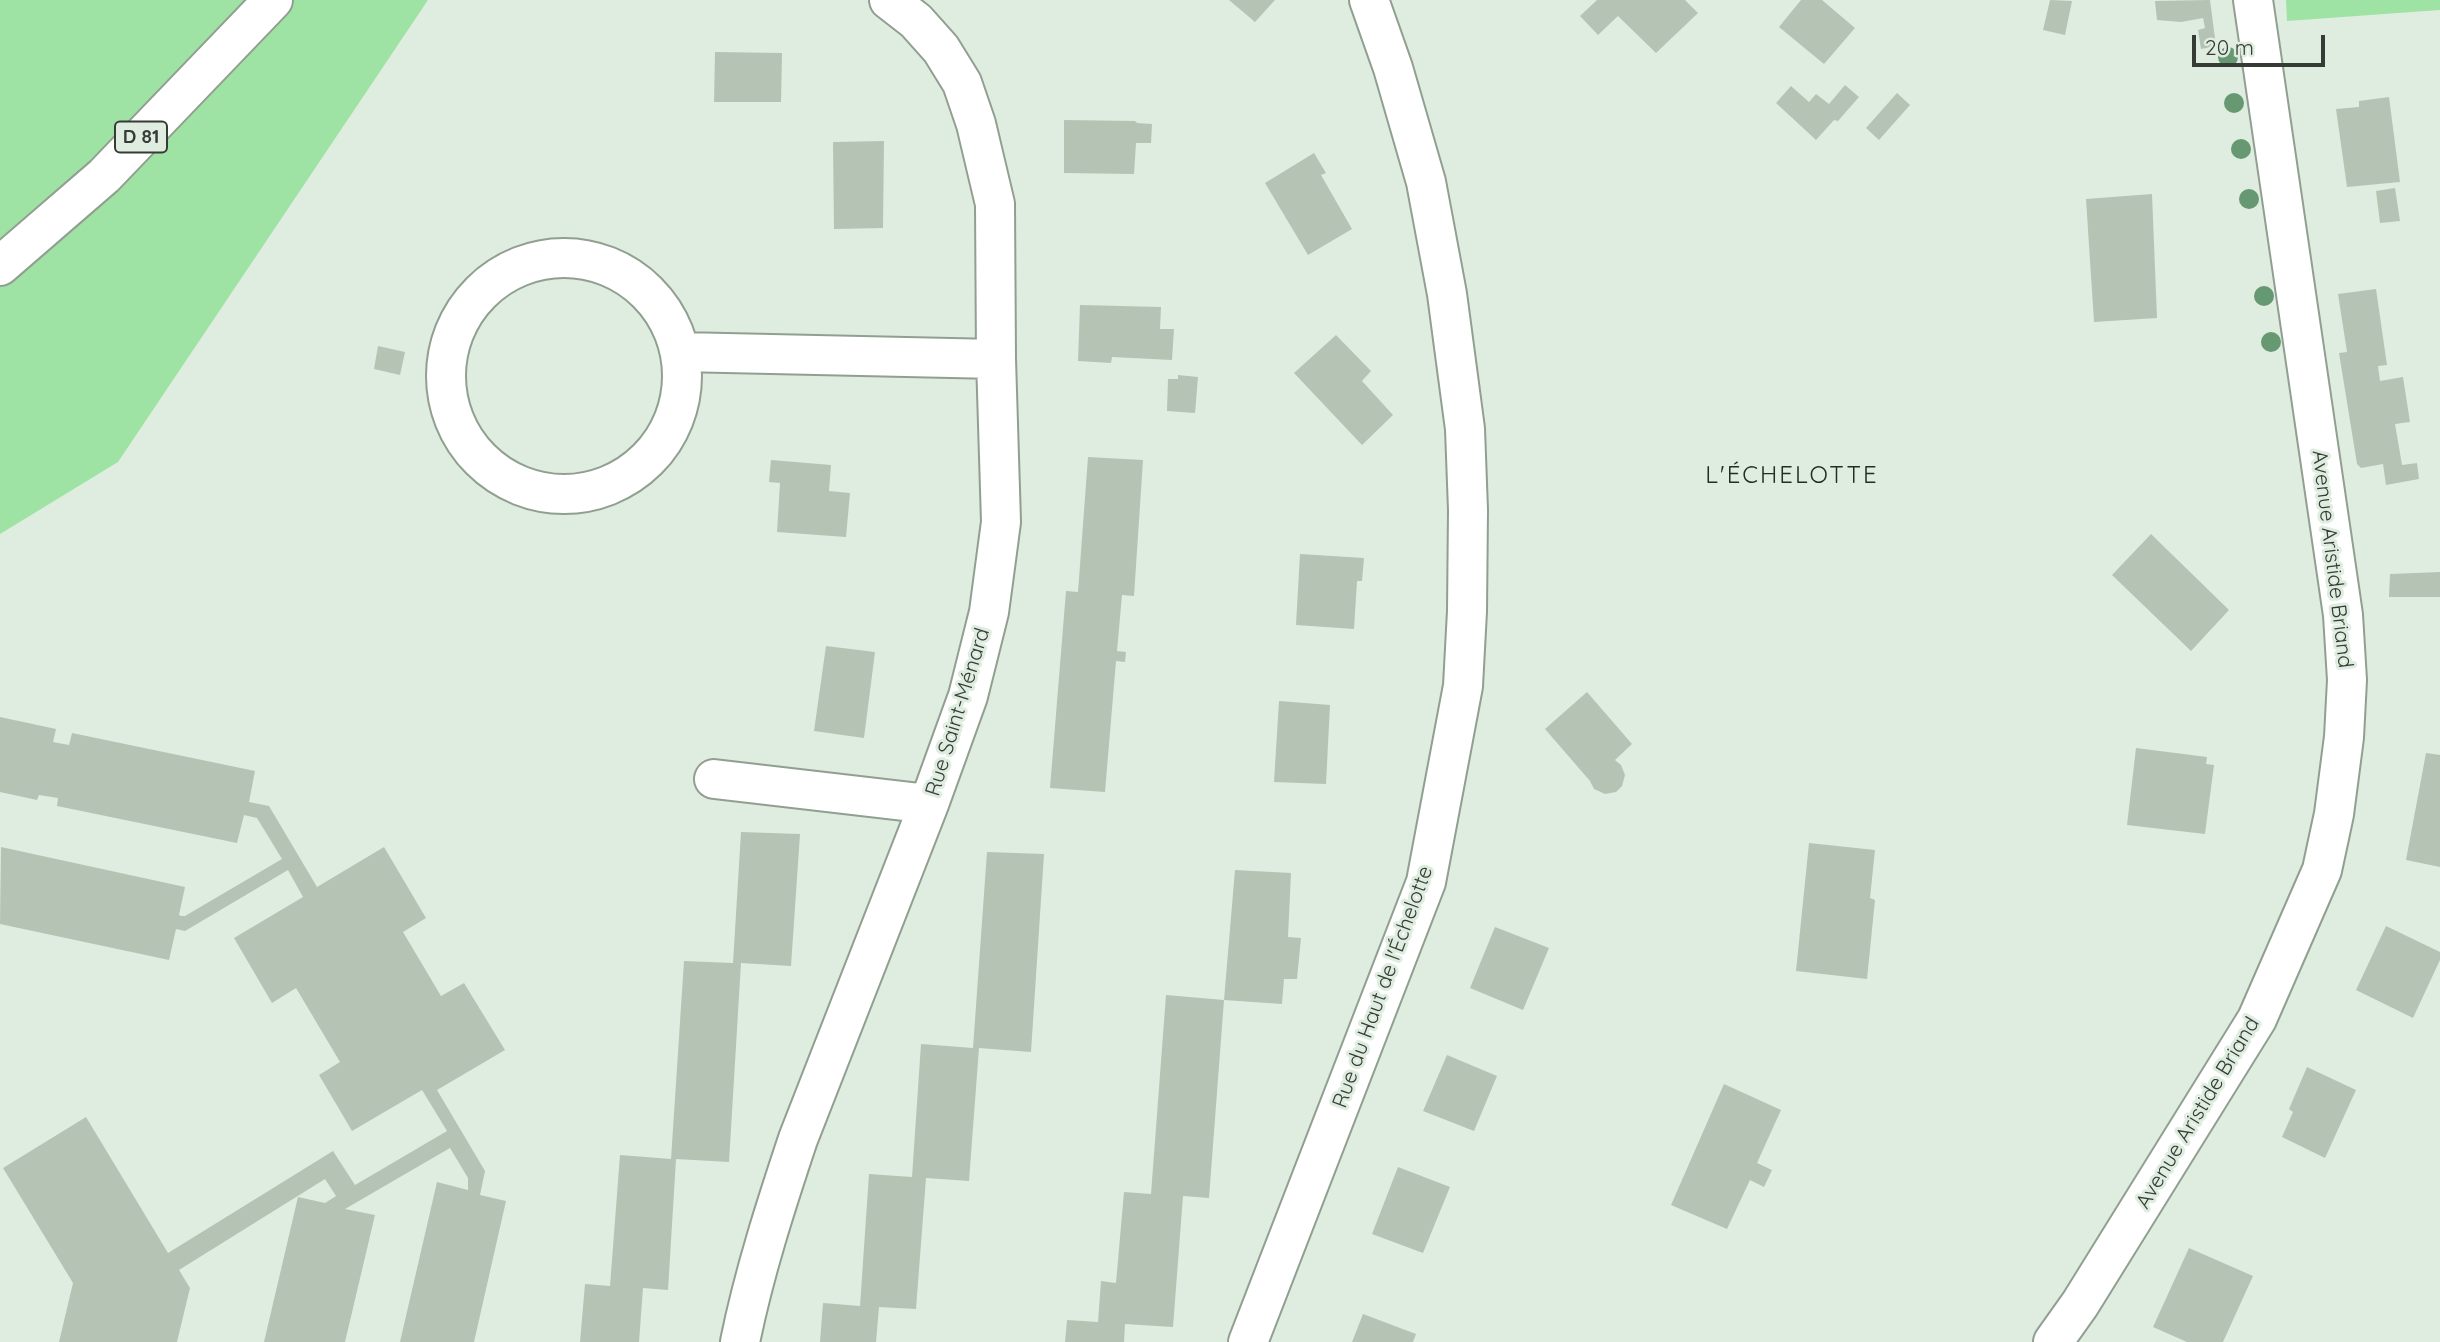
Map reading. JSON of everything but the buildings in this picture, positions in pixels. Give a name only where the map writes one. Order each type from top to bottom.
[{"type":"street","name":"D 81","points":[[0,266],[104,176],[273,0]]},
{"type":"street","name":"Rue Saint-Ménard","points":[[740,1342],[779,1195],[798,1139],[929,804],[968,695],[989,612],[1001,522],[995,204],[976,124],[962,83],[941,49],[916,21],[889,0]]},
{"type":"street","name":"Rue du Haut de l'Échelotte","points":[[1248,1342],[1426,881],[1464,686],[1468,598],[1465,443],[1449,308],[1426,183],[1393,68],[1369,0]]},
{"type":"street","name":"Avenue Aristide Briand","points":[[2053,1342],[2080,1304],[2257,1019],[2322,870],[2334,814],[2344,737],[2347,680],[2343,615],[2253,0]]},
{"type":"street","points":[[576,258],[612,268],[643,288],[667,317],[681,352],[682,393],[669,432],[644,465],[609,487],[568,496],[527,490],[490,471],[462,440],[447,401],[445,365],[454,328],[475,297],[504,274],[538,260],[576,258]]},
{"type":"street","points":[[681,352],[996,359]]},
{"type":"street","points":[[714,779],[929,804]]},
{"type":"green space","points":[[0,0],[428,0],[118,462],[0,534]]},
{"type":"green space","points":[[2286,0],[2440,0],[2440,10],[2287,21]]},
{"type":"district","name":"L'ÉCHELOTTE","points":[[1792,476]]}]
